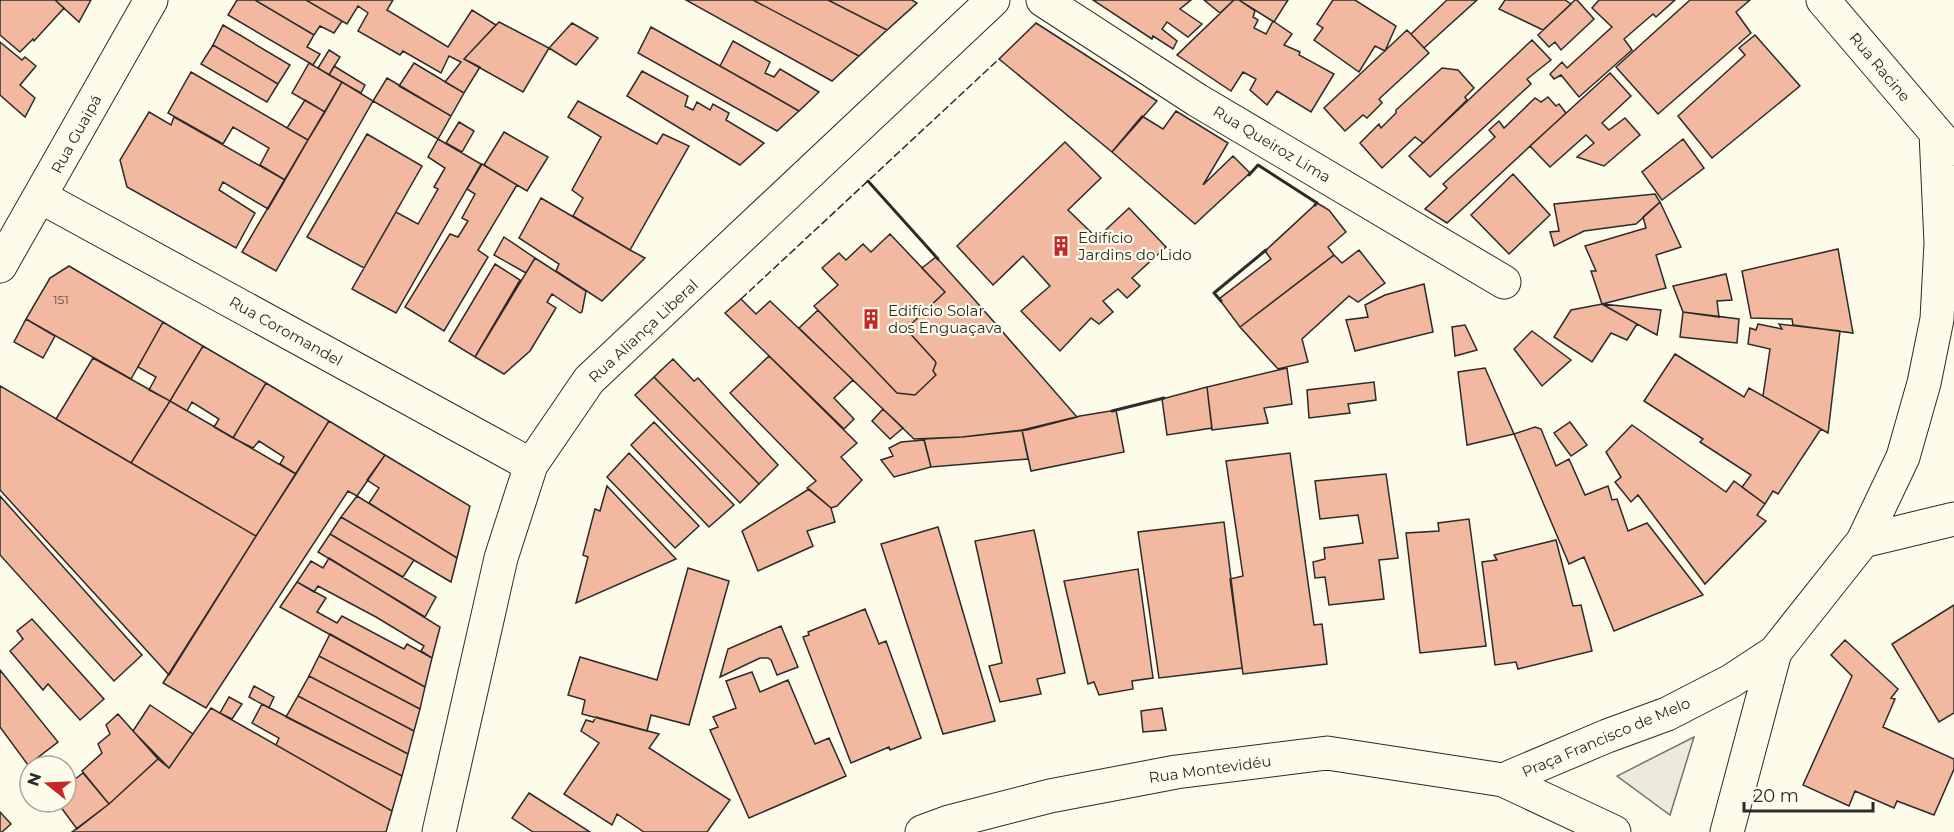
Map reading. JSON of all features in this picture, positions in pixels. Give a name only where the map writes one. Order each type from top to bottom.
[{"type":"street","name":"Rua Guaipá","points":[[0,266],[151,0]]},
{"type":"street","name":"Rua Aliança Liberal","points":[[439,832],[501,558],[531,465],[589,380],[993,0]]},
{"type":"street","name":"Rua Queiroz Lima","points":[[1043,0],[1197,100],[1504,282]]},
{"type":"street","name":"Rua Racine","points":[[1823,0],[1945,144]]},
{"type":"street","points":[[1727,832],[1775,652],[1863,541],[1903,457],[1924,383],[1937,320],[1945,144]]},
{"type":"street","name":"Rua Coromandel","points":[[41,197],[531,465]]},
{"type":"street","points":[[1863,541],[1954,519]]},
{"type":"street","name":"Praça Francisco de Melo","points":[[1503,780],[1607,736],[1667,714],[1731,681],[1775,652]]},
{"type":"street","name":"Rua Montevidéu","points":[[922,832],[949,822],[1084,790],[1176,772],[1327,753],[1503,780]]},
{"type":"street","name":"Praça Francisco de Melo","points":[[1503,780],[1614,832]]},
{"type":"shaded area","points":[[1694,737],[1670,815],[1617,776]]},
{"type":"building","points":[[0,0],[55,0],[64,8],[34,41],[33,39],[20,52],[0,35]]},
{"type":"building","points":[[55,0],[91,0],[79,22]]},
{"type":"building","points":[[237,0],[255,0],[314,35],[307,47],[320,54],[313,65],[228,15]]},
{"type":"building","points":[[255,0],[306,0],[342,21],[334,33],[320,26],[314,35]]},
{"type":"building","points":[[306,0],[393,0],[387,10],[448,47],[472,10],[496,25],[464,59],[480,67],[464,93],[445,82],[461,62],[449,56],[441,73],[403,51],[400,55],[358,31],[368,13],[358,6],[347,24]]},
{"type":"building","points":[[686,0],[753,0],[859,56],[832,81]]},
{"type":"building","points":[[753,0],[828,0],[887,30],[859,56]]},
{"type":"building","points":[[828,0],[912,0],[917,3],[887,30]]},
{"type":"building","points":[[1093,0],[1191,0],[1180,9],[1202,24],[1188,37],[1167,22],[1162,29],[1177,41],[1173,49],[1153,36],[1152,39]]},
{"type":"building","points":[[1204,0],[1234,0],[1220,13]]},
{"type":"building","points":[[1234,0],[1239,0],[1255,11],[1253,17],[1258,20],[1254,28],[1266,34],[1273,21],[1292,34],[1284,45],[1300,52],[1299,55],[1334,74],[1311,112],[1277,91],[1267,105],[1250,90],[1256,79],[1243,72],[1231,91],[1177,55]]},
{"type":"building","points":[[1239,0],[1288,0],[1274,22]]},
{"type":"building","points":[[1333,0],[1355,0],[1396,26],[1385,51],[1375,46],[1359,72],[1314,40],[1323,28],[1317,24]]},
{"type":"building","points":[[1447,0],[1477,0],[1424,48],[1411,34]]},
{"type":"building","points":[[1505,0],[1565,0],[1571,4],[1543,30],[1499,9]]},
{"type":"building","points":[[1577,0],[1594,19],[1561,50],[1555,42],[1549,47],[1538,35]]},
{"type":"building","points":[[1599,0],[1675,0],[1656,17],[1653,14],[1624,39],[1632,50],[1579,97],[1561,75],[1554,79],[1550,74],[1562,62],[1567,68],[1612,27],[1592,8]]},
{"type":"building","points":[[1690,0],[1750,0],[1736,12],[1751,33],[1658,114],[1616,67]]},
{"type":"building","points":[[499,22],[549,48],[523,92],[464,59]]},
{"type":"building","points":[[572,23],[598,38],[576,65],[549,48]]},
{"type":"building","points":[[1036,23],[1157,101],[1112,152],[999,59]]},
{"type":"building","points":[[223,25],[290,65],[278,84],[213,45]]},
{"type":"building","points":[[651,27],[799,111],[777,131],[638,53]]},
{"type":"building","points":[[1407,30],[1429,53],[1379,99],[1382,103],[1367,118],[1363,115],[1345,131],[1324,108]]},
{"type":"building","points":[[1755,35],[1800,86],[1712,158],[1678,116],[1745,55],[1739,48]]},
{"type":"building","points":[[1532,40],[1551,60],[1527,79],[1531,84],[1430,177],[1409,156]]},
{"type":"building","points":[[733,41],[770,62],[765,73],[774,77],[780,69],[819,92],[799,111],[720,66]]},
{"type":"building","points":[[0,42],[22,60],[25,57],[36,66],[20,85],[35,98],[25,117],[0,95]]},
{"type":"building","points":[[213,45],[278,84],[267,102],[201,64]]},
{"type":"building","points":[[329,50],[340,57],[329,75],[318,68]]},
{"type":"building","points":[[309,63],[342,82],[325,112],[292,93]]},
{"type":"building","points":[[414,63],[464,93],[451,116],[399,86]]},
{"type":"building","points":[[334,66],[365,85],[361,93],[329,75]]},
{"type":"building","points":[[1442,68],[1458,70],[1474,88],[1465,97],[1467,100],[1423,143],[1415,137],[1382,168],[1360,143],[1379,124],[1381,128],[1396,113],[1396,110]]},
{"type":"building","points":[[642,71],[688,96],[685,106],[693,110],[697,102],[710,110],[713,104],[729,113],[726,120],[764,143],[740,165],[627,96]]},
{"type":"building","points":[[191,72],[308,140],[285,180],[260,165],[269,148],[233,127],[223,144],[168,113]]},
{"type":"building","points":[[1610,73],[1631,96],[1602,123],[1609,130],[1625,118],[1640,135],[1604,166],[1577,157],[1594,143],[1586,135],[1550,167],[1530,146]]},
{"type":"building","points":[[387,78],[451,116],[438,139],[373,101]]},
{"type":"building","points":[[342,82],[373,101],[276,271],[242,252]]},
{"type":"building","points":[[1548,97],[1556,106],[1559,104],[1566,113],[1447,223],[1425,209],[1447,188],[1443,184],[1495,137],[1489,130],[1499,121],[1504,128],[1535,98],[1541,102]]},
{"type":"building","points":[[305,100],[325,112],[308,140],[287,128]]},
{"type":"building","points":[[578,101],[657,144],[663,134],[689,146],[630,250],[573,216],[583,198],[572,190],[601,137],[568,117]]},
{"type":"building","points":[[1176,111],[1228,143],[1203,185],[1233,156],[1250,173],[1195,224],[1112,152],[1142,116],[1163,129]]},
{"type":"building","points":[[149,112],[171,125],[174,117],[285,180],[268,209],[223,182],[219,190],[255,213],[236,248],[127,187],[120,160]]},
{"type":"building","points":[[459,122],[474,131],[462,152],[446,143]]},
{"type":"building","points":[[504,132],[548,157],[527,191],[484,165]]},
{"type":"building","points":[[367,134],[422,166],[364,268],[307,237]]},
{"type":"building","points":[[438,139],[481,164],[396,313],[352,289],[396,212],[418,224],[438,189],[434,187],[445,168],[428,157]]},
{"type":"building","points":[[1683,139],[1704,168],[1662,200],[1642,172]]},
{"type":"building","name":"Edifício Jardins do Lido","points":[[1065,142],[1101,178],[1068,210],[1097,238],[1129,208],[1166,247],[1132,278],[1140,286],[1127,298],[1118,289],[1103,301],[1113,312],[1099,324],[1091,318],[1060,351],[1021,311],[1050,286],[1023,256],[993,285],[957,246]]},
{"type":"building","points":[[482,164],[517,185],[478,250],[488,257],[444,331],[405,307],[450,234],[458,237],[468,221],[462,218],[475,194],[467,189]]},
{"type":"building","points":[[1513,174],[1550,215],[1509,254],[1471,215]]},
{"type":"building","points":[[1655,194],[1660,202],[1636,224],[1584,231],[1554,246],[1550,232],[1559,231],[1554,204]]},
{"type":"building","points":[[541,198],[645,258],[602,301],[556,271],[559,264],[519,238]]},
{"type":"building","points":[[1660,202],[1681,247],[1656,255],[1666,288],[1602,304],[1591,271],[1596,271],[1585,246],[1646,228],[1643,217]]},
{"type":"building","points":[[1317,203],[1329,210],[1346,232],[1328,247],[1334,255],[1240,327],[1219,299],[1271,259],[1265,251]]},
{"type":"building","name":"Edifício Solar dos Enguaçava","points":[[890,234],[945,292],[906,329],[936,363],[933,371],[936,375],[915,395],[897,393],[814,306],[838,285],[822,268],[839,253],[846,260],[863,244],[871,252]]},
{"type":"building","points":[[504,237],[535,258],[526,273],[494,255]]},
{"type":"building","points":[[1838,249],[1853,333],[1793,325],[1792,319],[1751,318],[1742,271]]},
{"type":"building","points":[[1359,250],[1385,283],[1358,302],[1349,296],[1302,339],[1308,362],[1278,369],[1240,327],[1334,255],[1342,263]]},
{"type":"building","points":[[936,257],[1077,417],[1027,430],[962,437],[914,439],[799,328],[818,310],[897,393],[915,395],[936,375],[933,371],[936,363],[906,329],[945,292],[922,268]]},
{"type":"building","points":[[535,258],[586,291],[582,312],[580,313],[552,294],[547,302],[556,308],[530,351],[504,374],[475,357]]},
{"type":"building","points":[[495,264],[520,280],[475,357],[449,341]]},
{"type":"building","points":[[69,266],[163,322],[131,379],[26,319],[50,278]]},
{"type":"building","points":[[1726,274],[1732,300],[1717,301],[1719,317],[1683,312],[1673,286]]},
{"type":"building","points":[[1424,284],[1433,332],[1355,351],[1346,320],[1368,317],[1365,305],[1385,295]]},
{"type":"building","points":[[741,299],[756,314],[770,301],[853,380],[834,398],[854,419],[844,429],[725,313]]},
{"type":"building","points":[[1602,304],[1637,324],[1627,340],[1611,333],[1592,362],[1554,337],[1571,310]]},
{"type":"building","points":[[1602,304],[1661,310],[1657,335],[1637,324]]},
{"type":"building","points":[[1683,312],[1739,319],[1737,343],[1680,337]]},
{"type":"building","points":[[26,319],[55,336],[43,358],[14,342]]},
{"type":"building","points":[[163,322],[203,346],[170,401],[149,390],[156,377],[138,367]]},
{"type":"building","points":[[1758,324],[1782,329],[1779,324],[1840,331],[1828,433],[1763,396],[1770,349],[1748,344],[1750,328],[1756,330]]},
{"type":"building","points":[[1465,325],[1477,350],[1455,356],[1452,327]]},
{"type":"building","points":[[1532,331],[1571,360],[1542,386],[1514,349]]},
{"type":"building","points":[[203,346],[266,383],[233,438],[214,427],[219,419],[192,402],[187,411],[170,401]]},
{"type":"building","points":[[1675,354],[1744,397],[1749,388],[1821,429],[1778,494],[1773,491],[1765,504],[1742,487],[1751,475],[1700,442],[1703,439],[1644,401]]},
{"type":"building","points":[[769,356],[857,443],[841,457],[862,480],[837,506],[831,508],[807,488],[816,481],[730,393]]},
{"type":"building","points":[[93,358],[170,401],[131,463],[56,419]]},
{"type":"building","points":[[673,359],[694,381],[698,378],[778,465],[759,484],[654,377]]},
{"type":"building","points":[[1287,368],[1292,404],[1264,408],[1268,423],[1212,430],[1207,387]]},
{"type":"building","points":[[1485,368],[1514,434],[1467,445],[1458,372]]},
{"type":"building","points":[[654,377],[759,484],[740,503],[635,395]]},
{"type":"building","points":[[1374,382],[1376,400],[1348,404],[1350,413],[1309,418],[1307,390]]},
{"type":"building","points":[[266,383],[329,421],[296,474],[280,464],[284,457],[259,441],[253,448],[233,438]]},
{"type":"building","points":[[0,386],[256,536],[169,675],[0,490]]},
{"type":"building","points":[[1207,387],[1212,428],[1167,435],[1162,399]]},
{"type":"building","points":[[170,401],[296,474],[256,536],[131,463]]},
{"type":"building","points":[[883,409],[903,428],[890,439],[872,421]]},
{"type":"building","points":[[1116,410],[1124,452],[1031,471],[1022,430]]},
{"type":"building","points":[[329,421],[385,455],[357,496],[348,491],[206,708],[163,683]]},
{"type":"building","points":[[654,422],[734,505],[709,527],[631,445]]},
{"type":"building","points":[[1570,422],[1587,445],[1571,456],[1554,433]]},
{"type":"building","points":[[1632,425],[1726,492],[1734,481],[1765,504],[1757,515],[1766,521],[1705,584],[1638,495],[1631,502],[1615,482],[1621,477],[1606,452]]},
{"type":"building","points":[[1535,427],[1541,429],[1556,466],[1569,459],[1585,495],[1608,486],[1612,500],[1617,499],[1628,531],[1647,523],[1703,595],[1614,631],[1584,557],[1569,564],[1514,434]]},
{"type":"building","points":[[1022,430],[1028,459],[931,467],[924,439],[962,437]]},
{"type":"building","points":[[924,440],[931,467],[894,477],[881,460],[893,456],[889,448],[901,442]]},
{"type":"building","points":[[629,453],[699,526],[675,548],[607,477]]},
{"type":"building","points":[[1290,453],[1314,625],[1322,624],[1327,664],[1243,674],[1230,579],[1243,576],[1226,461]]},
{"type":"building","points":[[385,455],[470,506],[457,558],[369,503],[379,488],[367,480]]},
{"type":"building","points":[[1386,474],[1398,558],[1379,560],[1384,599],[1329,605],[1325,577],[1315,578],[1313,562],[1325,559],[1324,548],[1363,543],[1358,515],[1320,519],[1315,481]]},
{"type":"building","points":[[607,486],[676,559],[576,603],[588,557],[583,555],[595,509],[600,511]]},
{"type":"building","points":[[809,489],[831,508],[835,522],[807,531],[813,546],[758,571],[742,531]]},
{"type":"building","points":[[0,496],[142,655],[114,681],[0,555]]},
{"type":"building","points":[[357,496],[457,558],[451,582],[341,517]]},
{"type":"building","points":[[341,517],[414,560],[403,577],[330,534]]},
{"type":"building","points":[[1469,519],[1486,646],[1420,653],[1406,533],[1439,531],[1438,523]]},
{"type":"building","points":[[1224,522],[1242,668],[1159,678],[1138,532]]},
{"type":"building","points":[[938,527],[995,721],[943,734],[881,544]]},
{"type":"building","points":[[1034,530],[1065,673],[1037,679],[1041,694],[1000,702],[989,666],[1002,663],[975,541]]},
{"type":"building","points":[[330,534],[436,597],[425,617],[318,552]]},
{"type":"building","points":[[1556,540],[1573,606],[1581,605],[1592,651],[1518,669],[1516,662],[1495,665],[1482,562],[1497,560],[1494,555]]},
{"type":"building","points":[[329,558],[440,627],[432,658],[421,651],[424,646],[376,617],[318,586],[314,592],[297,582],[311,561],[323,568]]},
{"type":"building","points":[[688,568],[729,581],[689,725],[651,715],[647,731],[582,714],[585,700],[568,695],[580,657],[657,680]]},
{"type":"building","points":[[1138,569],[1153,678],[1132,681],[1133,689],[1099,695],[1094,682],[1088,684],[1064,581]]},
{"type":"building","points":[[297,582],[326,598],[317,612],[337,623],[342,616],[404,649],[407,644],[432,658],[425,687],[280,607]]},
{"type":"building","points":[[1954,605],[1954,713],[1939,722],[1892,644]]},
{"type":"building","points":[[865,609],[879,644],[886,641],[921,738],[890,750],[889,747],[851,763],[803,637],[809,635],[808,632]]},
{"type":"building","points":[[32,619],[104,699],[80,720],[48,684],[43,690],[10,651],[23,639],[17,631]]},
{"type":"building","points":[[781,626],[798,667],[777,675],[771,660],[760,658],[720,677],[728,649]]},
{"type":"building","points":[[330,634],[425,687],[420,709],[319,656]]},
{"type":"building","points":[[1845,640],[1898,689],[1891,698],[1895,699],[1883,727],[1954,759],[1954,769],[1934,815],[1897,801],[1894,808],[1855,791],[1849,806],[1803,785],[1852,676],[1831,655]]},
{"type":"building","points":[[319,656],[420,709],[414,731],[309,676]]},
{"type":"building","points":[[0,670],[58,742],[42,754],[20,754],[0,727]]},
{"type":"building","points":[[752,672],[760,692],[788,680],[815,744],[829,738],[846,776],[749,818],[710,730],[718,727],[713,717],[736,708],[726,681]]},
{"type":"building","points":[[309,676],[414,731],[408,754],[298,696]]},
{"type":"building","points":[[254,686],[274,697],[269,708],[249,697]]},
{"type":"building","points":[[298,696],[408,754],[402,776],[286,717]]},
{"type":"building","points":[[229,697],[242,704],[232,719],[220,713]]},
{"type":"building","points":[[262,704],[402,776],[392,811],[276,745],[279,738],[252,723]]},
{"type":"building","points":[[150,705],[193,734],[169,768],[133,731]]},
{"type":"building","points":[[211,708],[392,811],[386,832],[72,832],[109,804],[158,759],[169,768]]},
{"type":"building","points":[[1162,708],[1166,730],[1143,732],[1141,711]]},
{"type":"building","points":[[118,714],[158,759],[109,804],[82,771],[102,753],[98,744],[110,734],[106,725]]},
{"type":"building","points":[[596,717],[659,734],[649,748],[730,800],[707,832],[644,832],[617,814],[612,825],[564,794],[599,743],[581,731],[586,720],[593,722]]},
{"type":"building","points":[[83,773],[109,804],[77,829],[66,814],[78,814],[78,777]]},
{"type":"building","points":[[529,793],[590,832],[533,832],[512,818]]},
{"type":"building","points":[[0,812],[11,824],[2,832],[0,832]]},
{"type":"fence","points":[[741,299],[999,59]]},
{"type":"wall","points":[[1249,175],[1258,165],[1317,203],[1315,205]]},
{"type":"wall","points":[[868,181],[938,259]]},
{"type":"wall","points":[[1221,301],[1214,293],[1266,250]]},
{"type":"wall","points":[[1112,411],[1164,398]]},
{"type":"place","name":"Edifício Jardins do Lido","points":[[1061,246]]},
{"type":"place","name":"Edifício Solar dos Enguaçava","points":[[871,319]]}]
